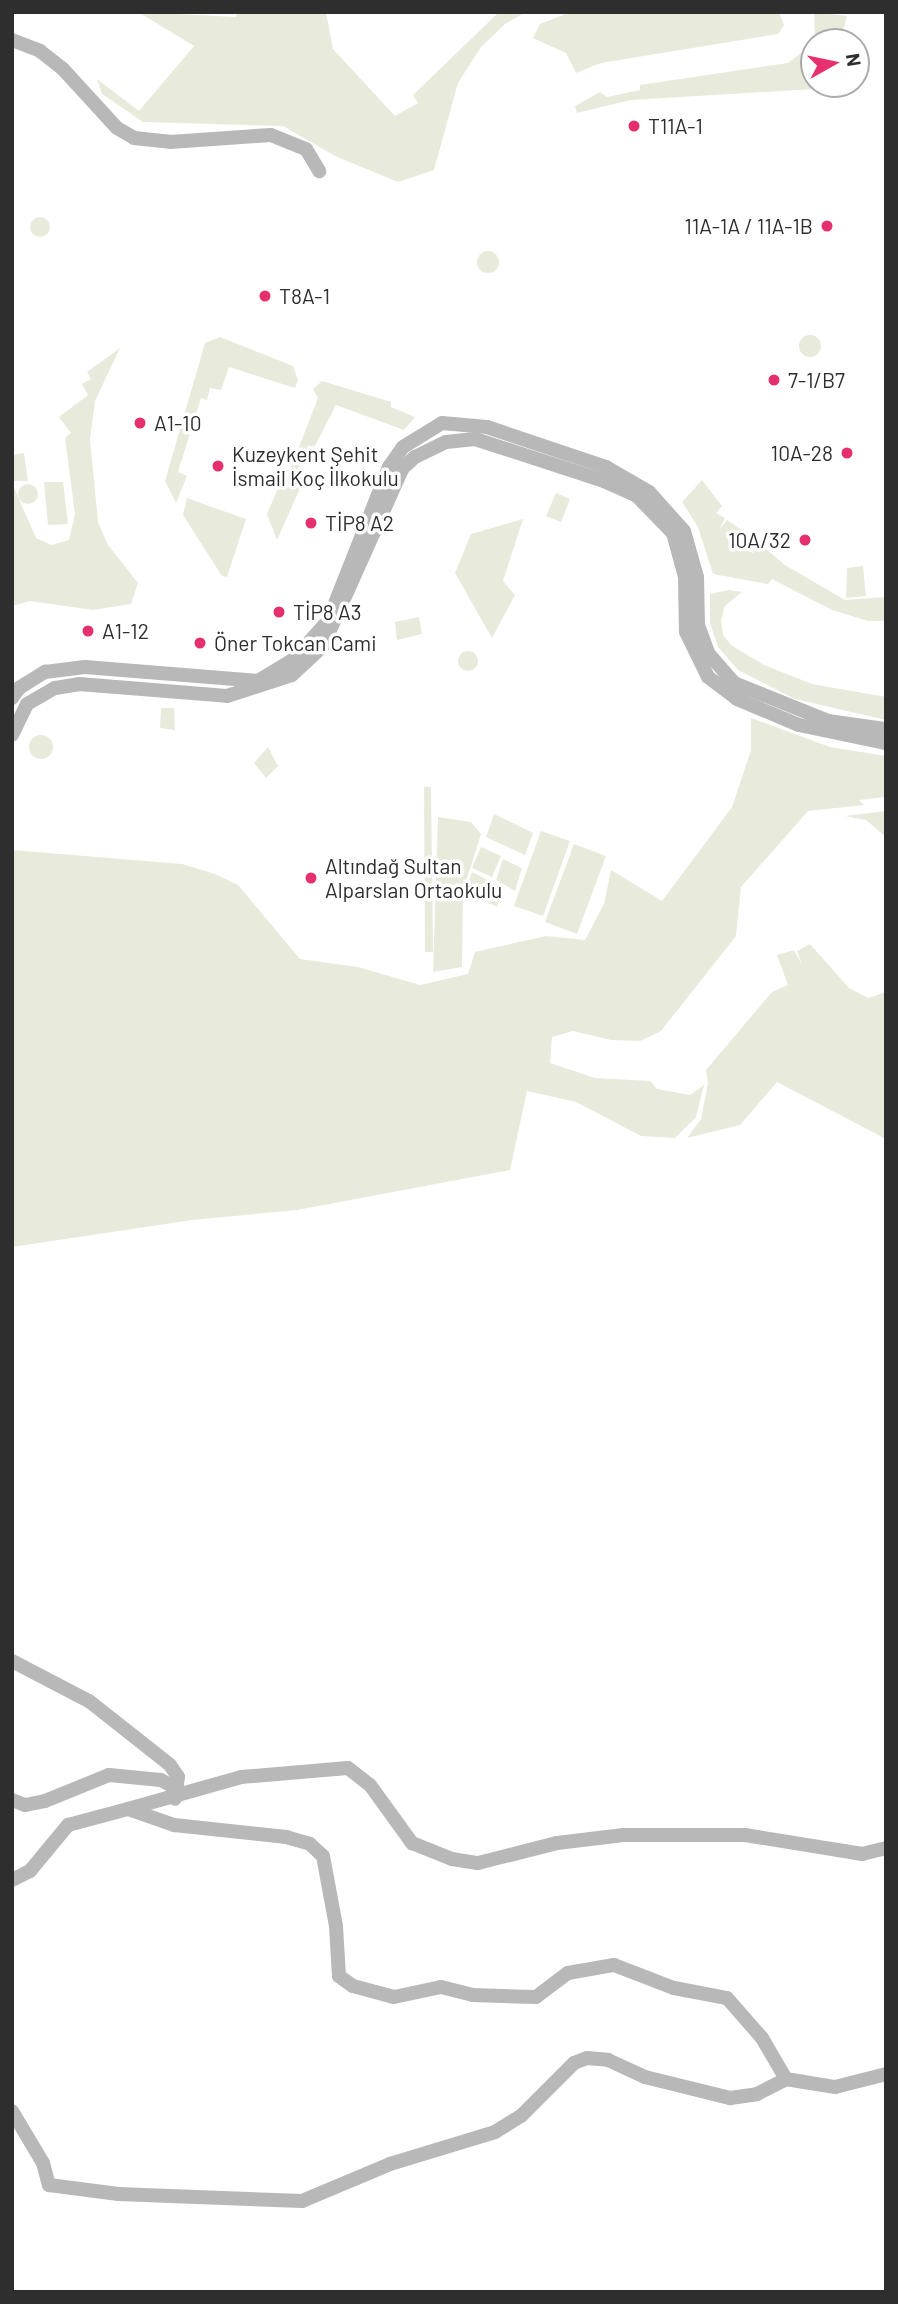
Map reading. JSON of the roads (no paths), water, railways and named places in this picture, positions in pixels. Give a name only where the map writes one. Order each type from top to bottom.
[{"type":"street","points":[[12,40],[40,51],[62,68],[117,128],[134,138],[170,142],[271,135],[306,149],[319,171]]},
{"type":"street","points":[[12,698],[19,688],[45,672],[85,667],[258,681],[293,659],[328,621],[389,467],[403,447],[442,422],[487,427],[649,492],[684,531],[698,577],[698,625],[708,653],[734,683],[828,721],[886,729]]},
{"type":"street","points":[[12,735],[27,704],[55,688],[79,684],[227,696],[292,675],[323,646],[402,470],[415,457],[446,442],[475,439],[605,474],[636,495],[673,533],[684,577],[686,632],[708,677],[737,699],[799,725],[886,743]]},
{"type":"street","points":[[12,1661],[89,1702],[170,1765],[178,1777],[176,1794]]},
{"type":"street","points":[[12,1880],[30,1871],[68,1825],[241,1777],[348,1768],[370,1785],[412,1843],[452,1859],[478,1863],[557,1843],[624,1835],[744,1835],[862,1854],[886,1848]]},
{"type":"street","points":[[12,1800],[25,1805],[45,1801],[109,1775],[161,1780],[176,1794]]},
{"type":"street","points":[[128,1810],[174,1825],[310,1844],[323,1856],[336,1926],[340,1976],[353,1986],[394,1997],[441,1987],[472,1995],[536,1997],[568,1973],[614,1965],[674,1988],[727,1998],[762,2038],[786,2079]]},
{"type":"street","points":[[12,2111],[43,2163],[49,2185],[118,2194],[302,2201],[390,2164],[495,2132],[521,2116],[574,2063],[587,2058],[608,2060],[645,2077],[730,2098],[757,2094],[786,2079],[835,2087],[886,2074]]},
{"type":"place","name":"T11A-1","points":[[634,126]]},
{"type":"place","name":"11A-1A / 11A-1B","points":[[827,226]]},
{"type":"place","name":"T8A-1","points":[[265,296]]},
{"type":"place","name":"7-1/B7","points":[[774,380]]},
{"type":"place","name":"A1-10","points":[[140,423]]},
{"type":"place","name":"10A-28","points":[[847,453]]},
{"type":"place","name":"Kuzeykent Şehit İsmail Koç İlkokulu","points":[[218,466]]},
{"type":"place","name":"TİP8 A2","points":[[311,523]]},
{"type":"place","name":"10A/32","points":[[805,540]]},
{"type":"place","name":"TİP8 A3","points":[[279,612]]},
{"type":"place","name":"A1-12","points":[[88,631]]},
{"type":"place","name":"Öner Tokcan Cami","points":[[200,643]]},
{"type":"place","name":"Altındağ Sultan Alparslan Ortaokulu","points":[[311,878]]}]
